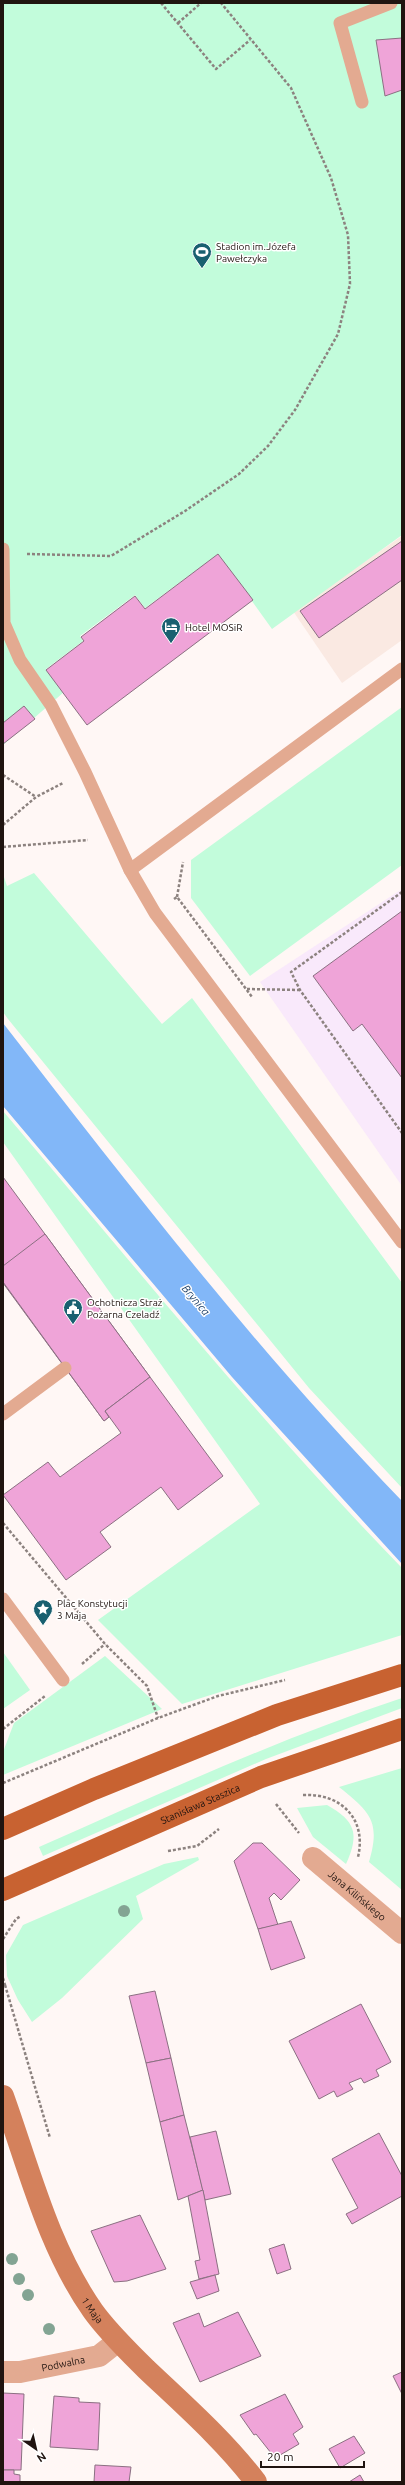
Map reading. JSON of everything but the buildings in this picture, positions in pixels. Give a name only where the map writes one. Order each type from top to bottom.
[{"type":"main road","points":[[3,1829],[94,1788],[277,1715],[402,1675]]},
{"type":"main road","name":"Stanisława Staszica","points":[[3,1890],[261,1777],[402,1729]]},
{"type":"street","name":"Jana Kilińskiego","points":[[313,1858],[340,1883],[402,1933]]},
{"type":"street","name":"1 Maja","points":[[3,2096],[49,2229],[73,2278],[93,2311],[118,2341],[198,2418],[254,2481]]},
{"type":"street","name":"Podwalna","points":[[3,2372],[20,2372],[99,2356],[118,2341]]},
{"type":"lane","points":[[362,102],[340,23],[392,3]]},
{"type":"lane","points":[[3,549],[4,623],[20,660],[51,705],[85,772],[130,870],[155,913],[402,1242]]},
{"type":"lane","points":[[130,870],[402,669]]},
{"type":"lane","points":[[3,1414],[65,1368]]},
{"type":"lane","points":[[3,1599],[63,1680]]},
{"type":"path","points":[[161,3],[216,69],[250,40]]},
{"type":"path","points":[[178,23],[201,3]]},
{"type":"path","points":[[3,554],[111,556],[185,511],[239,474],[268,446],[295,410],[338,334],[350,284],[348,235],[331,178],[291,88],[221,3]]},
{"type":"path","points":[[3,825],[36,797],[85,772]]},
{"type":"path","points":[[3,775],[36,797]]},
{"type":"path","points":[[3,847],[76,840]]},
{"type":"path","points":[[402,892],[291,972],[300,990],[402,1133]]},
{"type":"path","points":[[246,989],[300,990]]},
{"type":"path","points":[[3,1523],[105,1644],[147,1686],[158,1718]]},
{"type":"path","points":[[3,1729],[105,1644]]},
{"type":"path","points":[[3,1783],[158,1718],[218,1696],[290,1678]]},
{"type":"path","points":[[297,1795],[320,1796],[338,1802],[357,1824],[360,1840],[358,1857],[340,1883]]},
{"type":"path","points":[[276,1804],[291,1822]]},
{"type":"path","points":[[3,1939],[16,1919],[27,1912]]},
{"type":"path","points":[[3,1978],[52,2142]]},
{"type":"shaded area","points":[[402,536],[402,640],[342,683],[293,611]]},
{"type":"shaded area","points":[[402,889],[402,1186],[260,982]]},
{"type":"green space","name":"Stadion im.Józefa Pawełczyka","points":[[3,3],[402,3],[402,535],[272,629],[218,554],[145,608],[135,595],[80,636],[83,641],[46,669],[64,692],[3,745]]},
{"type":"green space","points":[[402,707],[402,865],[250,976],[191,898],[191,860]]},
{"type":"green space","points":[[34,873],[162,1024],[192,998],[402,1283],[402,1488],[309,1388],[3,1012],[3,874],[7,886]]},
{"type":"green space","points":[[3,1111],[248,1400],[402,1568],[402,1635],[182,1704],[98,1620],[260,1504],[3,1142]]},
{"type":"green space","points":[[3,1652],[30,1690],[3,1709]]},
{"type":"green space","points":[[105,1656],[162,1709],[3,1775],[3,1752],[14,1723]]},
{"type":"green space","points":[[402,1698],[402,1708],[266,1759],[43,1856],[39,1847],[264,1749]]},
{"type":"green space","points":[[402,1768],[402,1890],[369,1862],[374,1836],[370,1818],[358,1804],[339,1787]]},
{"type":"green space","points":[[327,1805],[344,1817],[352,1829],[354,1836],[353,1844],[346,1864],[313,1837],[297,1808]]},
{"type":"green space","points":[[198,1857],[199,1860],[136,1896],[143,1919],[62,1998],[32,2022],[18,2000],[7,1976],[6,1955],[23,1925],[164,1864]]},
{"type":"water","name":"Brynica","points":[[3,1023],[147,1207],[246,1327],[348,1444],[402,1501],[402,1564],[232,1377],[3,1106]]},
{"type":"place","name":"Stadion im.Józefa Pawełczyka","points":[[202,269]]},
{"type":"place","name":"Hotel MOSiR","points":[[171,644]]},
{"type":"place","name":"Ochotnicza Straż Pożarna Czeladź","points":[[73,1325]]},
{"type":"place","name":"Plac Konstytucji 3 Maja","points":[[43,1626]]}]
